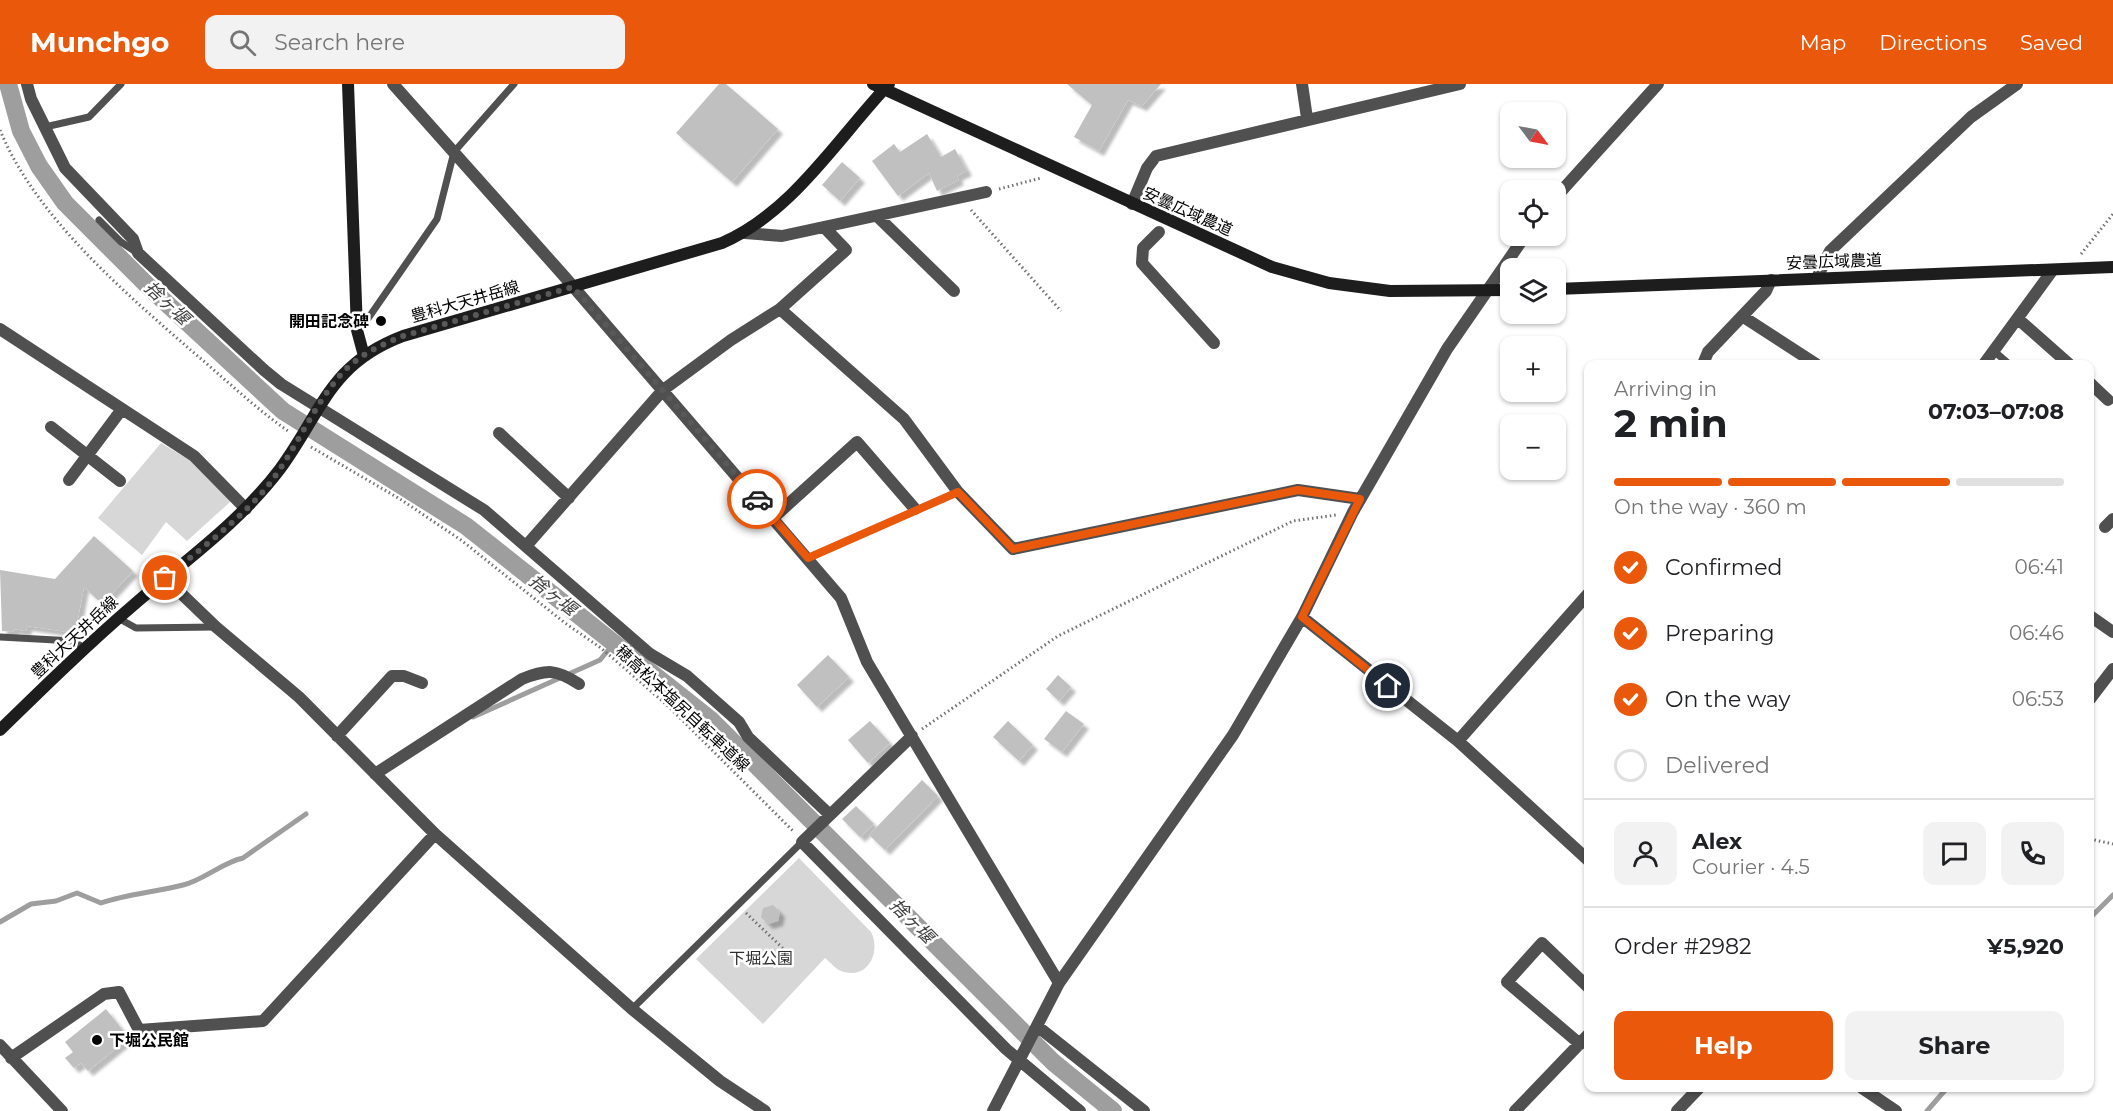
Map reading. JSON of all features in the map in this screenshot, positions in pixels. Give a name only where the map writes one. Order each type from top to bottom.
[{"type":"street","points":[[27,84],[31,99],[65,168],[133,239],[138,253],[264,370],[317,411],[484,510],[650,654],[687,676],[740,722],[748,737],[830,815]]},
{"type":"street","points":[[348,84],[357,330],[364,356]]},
{"type":"street","points":[[393,84],[663,390],[841,598],[867,662],[1059,983]]},
{"type":"street","points":[[1303,84],[1307,118]]},
{"type":"street","points":[[1132,204],[1156,156],[1307,118],[1460,84]]},
{"type":"street","points":[[1566,186],[1658,84]]},
{"type":"street","points":[[1817,278],[1830,251],[1971,117],[2017,84]]},
{"type":"street","name":"安曇広域農道","points":[[882,86],[1272,267],[1329,282],[1390,291],[1500,290]]},
{"type":"street","name":"豊科大天井岳線","points":[[0,730],[84,648],[246,509],[282,467],[345,370],[364,356],[384,343],[403,336],[722,243],[745,233],[773,211],[815,169],[882,86]]},
{"type":"street","points":[[745,233],[782,236],[986,192]]},
{"type":"street","points":[[877,216],[954,291]]},
{"type":"street","points":[[526,546],[663,390],[731,340],[780,309],[846,250],[824,227]]},
{"type":"street","points":[[1159,232],[1143,248],[1142,263],[1214,343]]},
{"type":"street","points":[[993,1111],[1059,983],[1233,735],[1302,617],[1360,499],[1447,349],[1518,246]]},
{"type":"street","name":"安曇広域農道","points":[[1566,289],[2113,267]]},
{"type":"street","points":[[1988,360],[2052,271]]},
{"type":"street","points":[[1705,360],[1708,352],[1766,291],[1771,280]]},
{"type":"street","points":[[780,309],[904,419],[958,492],[1013,549],[1298,490],[1360,499]]},
{"type":"street","points":[[1742,316],[1810,360]]},
{"type":"street","points":[[2018,319],[2064,360]]},
{"type":"street","points":[[0,329],[194,456],[246,509]]},
{"type":"street","points":[[2094,387],[2108,400]]},
{"type":"street","points":[[69,480],[122,409]]},
{"type":"street","points":[[51,427],[120,481]]},
{"type":"street","points":[[499,433],[569,498]]},
{"type":"street","points":[[773,518],[856,442],[915,509]]},
{"type":"street","points":[[165,578],[216,627],[299,697],[435,834],[632,1009],[720,1081],[765,1111]]},
{"type":"street","points":[[1458,741],[1584,599]]},
{"type":"street","points":[[1302,617],[1458,741],[1584,856]]},
{"type":"street","points":[[2094,619],[2113,632]]},
{"type":"street","points":[[2094,694],[2113,669]]},
{"type":"street","points":[[375,774],[522,679],[541,672],[561,673],[579,684]]},
{"type":"street","points":[[337,736],[392,676],[404,676],[422,682]]},
{"type":"street","points":[[912,736],[830,815],[801,837],[1020,1056],[1080,1111]]},
{"type":"street","points":[[11,1058],[104,994],[119,992],[139,1030],[263,1021],[435,834]]},
{"type":"street","points":[[1515,1111],[1584,1039],[1507,982],[1542,943],[1584,983]]},
{"type":"street","points":[[1036,1028],[1144,1111]]},
{"type":"street","points":[[0,1045],[62,1111]]},
{"type":"street","points":[[1677,1111],[1695,1092]]},
{"type":"street","points":[[1868,1092],[1896,1111]]},
{"type":"lane","points":[[45,127],[89,117],[121,84]]},
{"type":"lane","points":[[357,330],[367,320],[437,219],[454,152],[514,84]]},
{"type":"lane","points":[[99,220],[121,242],[138,253]]},
{"type":"lane","points":[[1995,352],[2004,360]]},
{"type":"lane","points":[[808,558],[958,492]]},
{"type":"lane","points":[[118,618],[136,628],[216,627]]},
{"type":"lane","points":[[0,637],[74,641],[84,648]]},
{"type":"lane","points":[[632,1009],[739,906],[801,837]]},
{"type":"path","points":[[0,130],[8,150],[42,200],[111,279],[257,407],[290,432]]},
{"type":"path","points":[[986,192],[1041,178]]},
{"type":"path","points":[[960,198],[1061,311]]},
{"type":"path","points":[[2069,270],[2113,214]]},
{"type":"path","name":"穂高松本塩尻自転車道線","points":[[311,446],[400,498],[461,540],[565,623],[601,648],[668,706],[801,837]]},
{"type":"path","points":[[912,736],[1058,636],[1293,521],[1353,512]]},
{"type":"path","points":[[2094,840],[2113,844]]},
{"type":"path","points":[[739,906],[792,957]]},
{"type":"green space","points":[[161,443],[191,461],[228,496],[230,502],[187,541],[166,522],[142,555],[98,518]]},
{"type":"green space","name":"下堀公園","points":[[799,858],[871,932],[875,947],[871,961],[866,967],[853,973],[838,970],[825,958],[763,1024],[696,959]]},
{"type":"building","points":[[719,84],[726,84],[778,129],[732,182],[676,133]]},
{"type":"building","points":[[1067,84],[1161,84],[1142,106],[1128,100],[1099,151],[1074,137],[1092,105]]},
{"type":"building","points":[[927,134],[941,157],[955,149],[967,171],[957,176],[959,180],[937,191],[929,173],[898,196],[872,161],[894,144],[900,152]]},
{"type":"building","points":[[842,162],[860,178],[840,201],[822,185]]},
{"type":"building","points":[[94,536],[133,571],[102,604],[84,587],[75,633],[27,626],[26,631],[14,629],[13,632],[2,631],[0,570],[55,579]]},
{"type":"building","points":[[828,655],[849,677],[817,707],[797,685]]},
{"type":"building","points":[[1058,675],[1071,687],[1059,701],[1046,689]]},
{"type":"building","points":[[1066,711],[1084,724],[1062,752],[1044,739]]},
{"type":"building","points":[[870,721],[890,743],[868,763],[848,740]]},
{"type":"building","points":[[1008,721],[1033,745],[1019,761],[993,737]]},
{"type":"building","points":[[922,780],[938,796],[885,850],[869,835]]},
{"type":"building","points":[[856,806],[874,824],[860,837],[842,819]]},
{"type":"building","points":[[773,905],[780,912],[778,921],[768,924],[761,917],[763,908]]},
{"type":"building","name":"下堀公民館","points":[[106,1009],[129,1038],[88,1071],[81,1063],[74,1068],[65,1058],[73,1052],[65,1042]]},
{"type":"waterway","name":"捨ヶ堰","points":[[8,84],[21,131],[39,166],[65,203],[150,288],[283,411],[466,526],[711,720],[1053,1062],[1113,1111]]},
{"type":"waterway","points":[[473,717],[600,660],[614,643]]},
{"type":"waterway","points":[[0,922],[31,904],[56,901],[77,893],[101,903],[191,883],[243,858],[306,814]]},
{"type":"waterway","points":[[2094,914],[2113,895]]},
{"type":"waterway","points":[[1927,1111],[1944,1092]]},
{"type":"way so far","points":[[165,578],[224,529],[263,492],[300,440],[330,390],[345,370],[364,356],[384,343],[403,336],[573,287],[757,499]]},
{"type":"place","name":"開田記念碑","points":[[381,321]]},
{"type":"place","name":"下堀公民館","points":[[97,1040]]},
{"type":"route","points":[[757,499],[808,558],[944,496],[958,492],[1013,549],[1201,512],[1298,490],[1360,499],[1302,617],[1388,686]]}]
